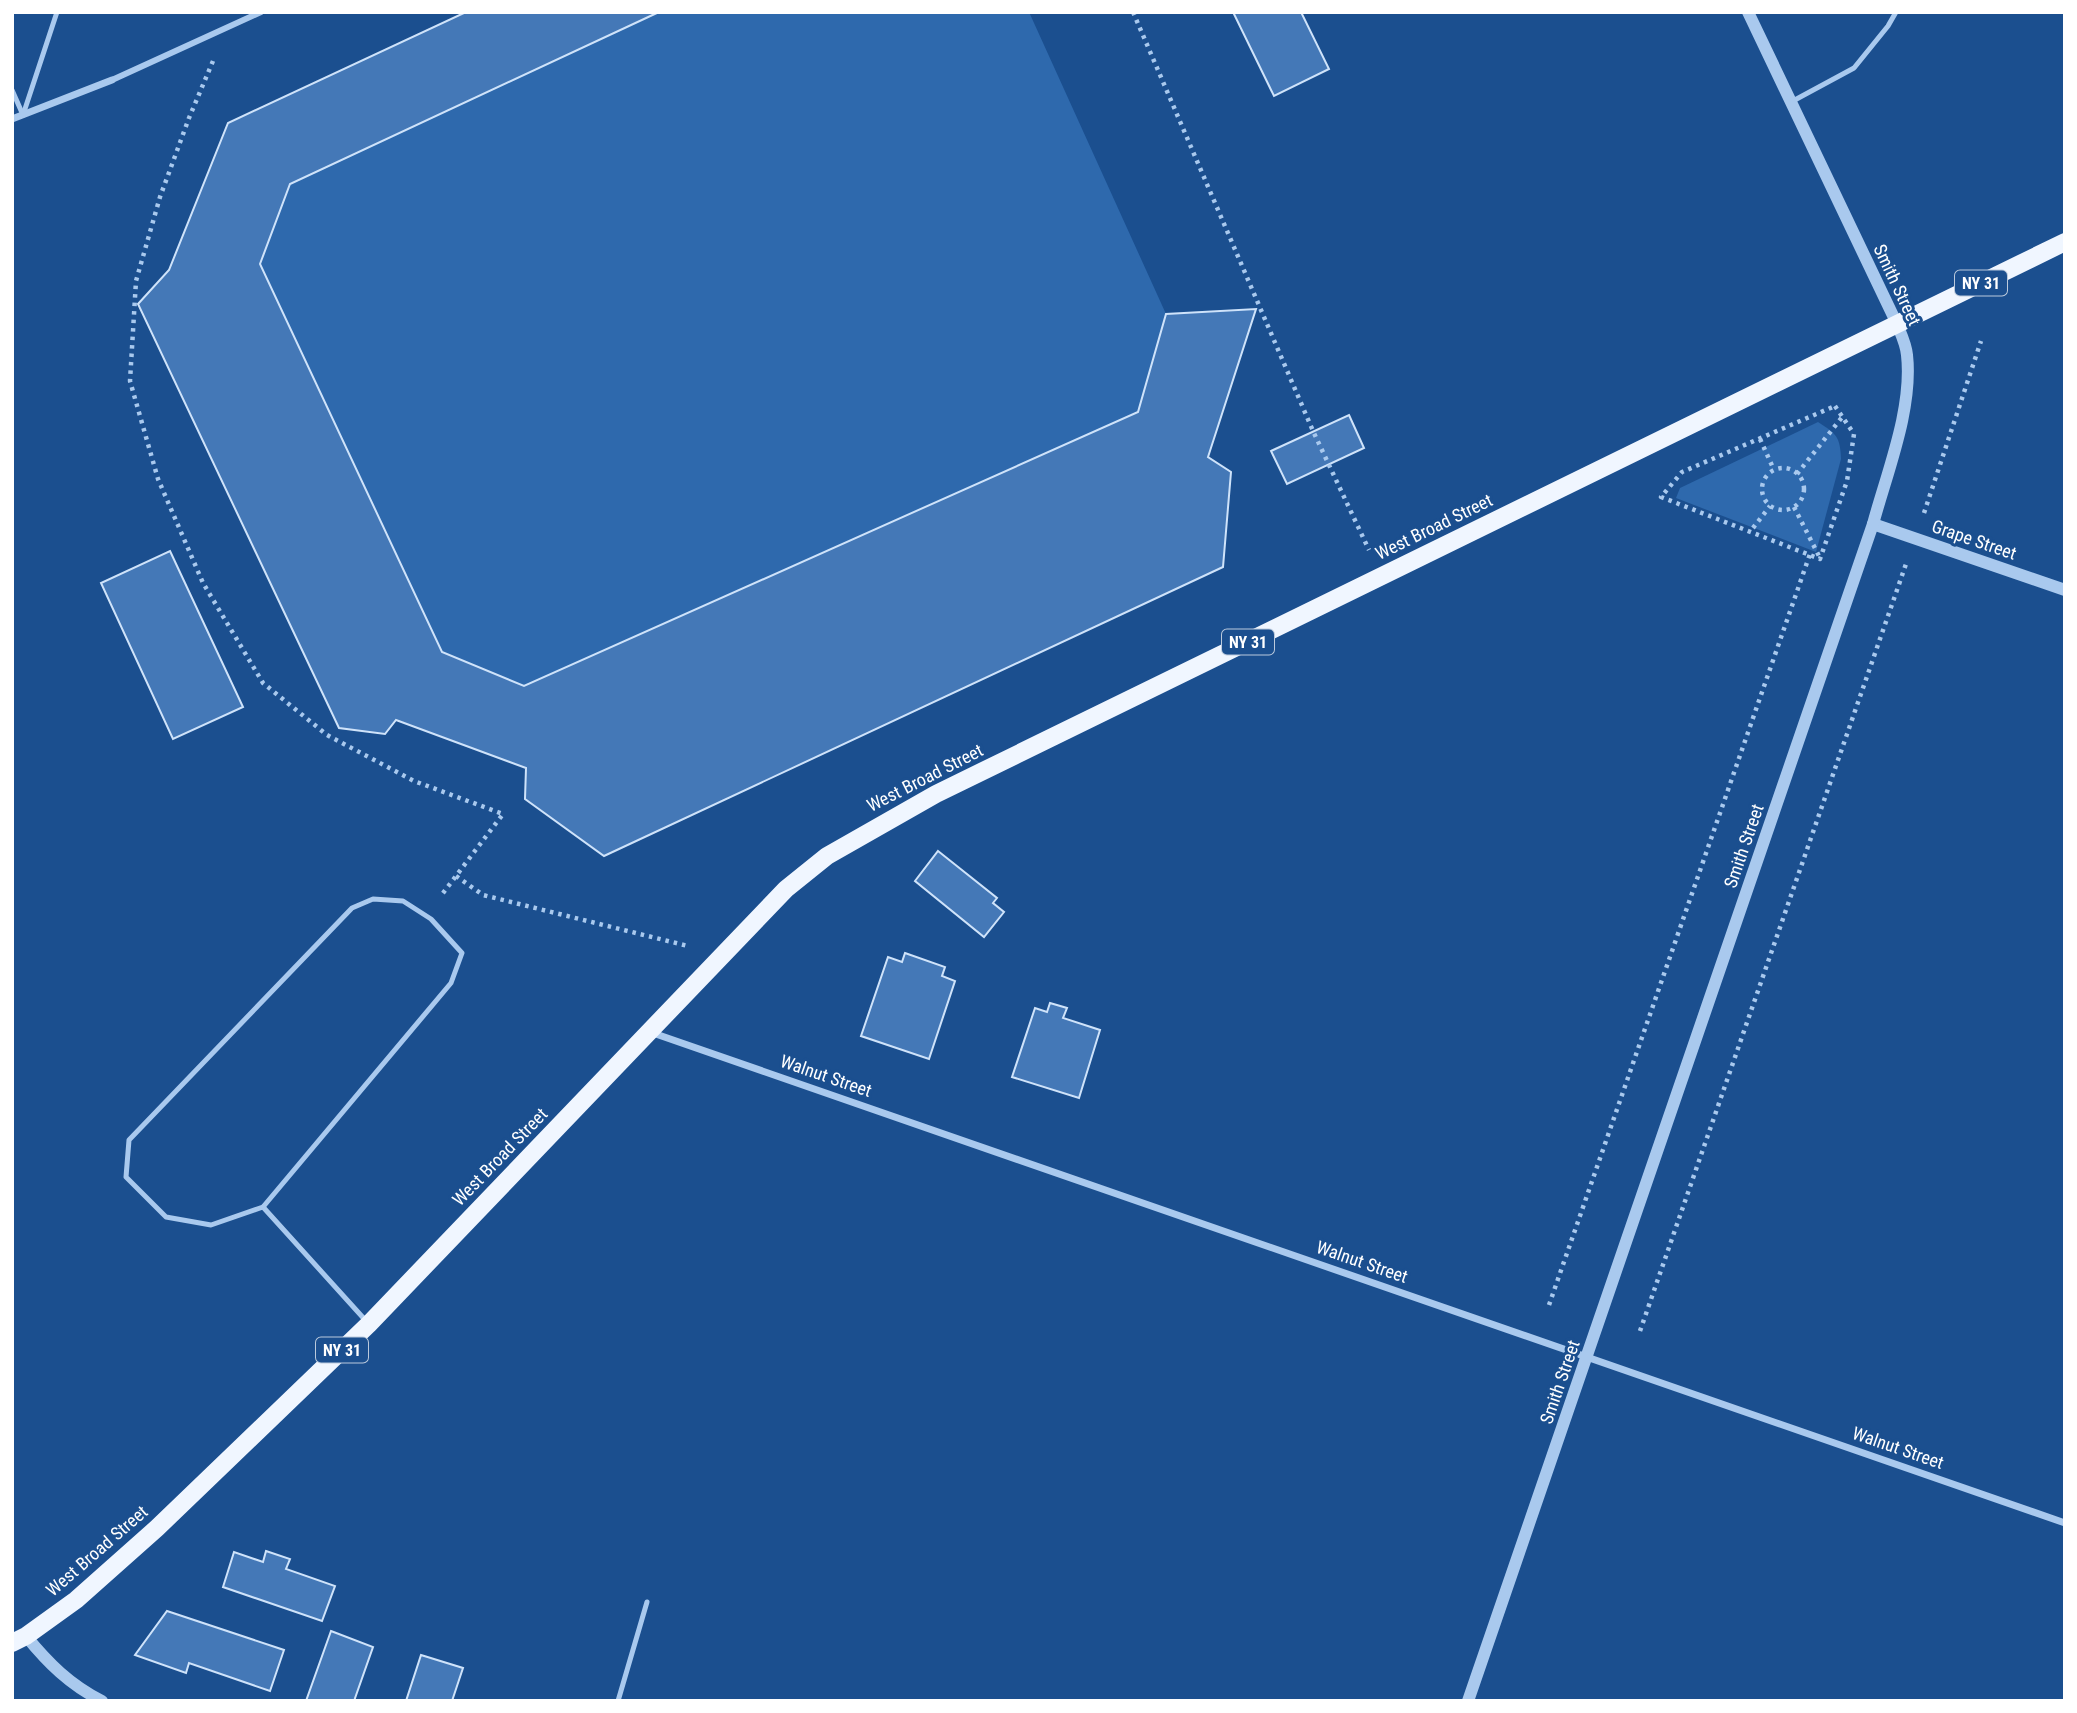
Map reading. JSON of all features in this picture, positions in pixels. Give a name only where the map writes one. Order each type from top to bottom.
[{"type":"main road","name":"West Broad Street","points":[[19,1639],[76,1600],[157,1528],[369,1324],[786,889],[827,856],[936,794],[2065,242]]},
{"type":"street","points":[[12,119],[112,80],[261,12]]},
{"type":"street","name":"Smith Street","points":[[1468,1701],[1873,524],[1902,420],[1908,383],[1907,352],[1897,324],[1748,12]]},
{"type":"street","name":"Grape Street","points":[[1873,524],[2065,590]]},
{"type":"street","name":"Walnut Street","points":[[649,1032],[2065,1523]]},
{"type":"street","points":[[19,1639],[57,1671],[102,1701]]},
{"type":"lane","points":[[23,115],[57,12]]},
{"type":"lane","points":[[1791,102],[1854,68],[1896,12]]},
{"type":"lane","points":[[12,90],[23,115]]},
{"type":"lane","points":[[373,899],[403,901],[431,919],[462,953],[451,983],[263,1208],[211,1225],[166,1217],[126,1177],[129,1140],[352,908],[373,899]]},
{"type":"lane","points":[[263,1208],[369,1324]]},
{"type":"lane","points":[[618,1701],[647,1602]]},
{"type":"path","points":[[1133,12],[1313,431],[1382,576]]},
{"type":"path","points":[[226,28],[160,197],[136,281],[131,381],[158,479],[193,560],[263,683],[327,735],[414,781],[503,814],[438,900]]},
{"type":"path","points":[[1640,1331],[1981,341]]},
{"type":"path","points":[[1835,406],[1854,433],[1847,481],[1820,559],[1661,496],[1682,472],[1835,406]]},
{"type":"path","points":[[1797,474],[1843,416]]},
{"type":"path","points":[[1760,439],[1774,470]]},
{"type":"path","points":[[1784,468],[1802,479],[1804,493],[1794,507],[1784,510],[1770,506],[1766,501],[1763,488],[1767,477],[1774,470],[1784,468]]},
{"type":"path","points":[[1754,528],[1770,506]]},
{"type":"path","points":[[1794,507],[1820,559]]},
{"type":"path","points":[[1549,1305],[1810,554]]},
{"type":"path","points":[[456,876],[483,895],[723,954]]},
{"type":"shaded area","points":[[466,12],[1029,12],[1166,314],[1256,309],[1208,457],[1231,472],[1223,567],[604,856],[525,799],[526,767],[396,720],[385,734],[339,728],[138,304],[169,270],[228,123]]},
{"type":"shaded area","points":[[1818,422],[1836,437],[1841,459],[1816,552],[1676,498],[1680,488]]},
{"type":"building","points":[[466,12],[659,12],[290,184],[260,264],[442,652],[524,686],[1138,412],[1166,314],[1256,309],[1208,457],[1231,472],[1223,567],[604,856],[525,799],[526,768],[396,720],[385,734],[339,728],[138,304],[169,270],[228,123]]},
{"type":"building","points":[[1233,12],[1301,12],[1329,69],[1274,96]]},
{"type":"building","points":[[1349,415],[1364,448],[1287,484],[1271,451]]},
{"type":"building","points":[[170,551],[243,707],[173,739],[101,583]]},
{"type":"building","points":[[938,851],[997,898],[993,903],[1004,912],[984,937],[915,881]]},
{"type":"building","points":[[905,953],[945,967],[942,976],[955,981],[929,1059],[861,1036],[888,957],[902,962]]},
{"type":"building","points":[[1050,1003],[1067,1008],[1063,1018],[1100,1030],[1079,1098],[1012,1077],[1035,1008],[1047,1012]]},
{"type":"building","points":[[266,1551],[290,1559],[286,1569],[335,1586],[322,1621],[223,1587],[234,1552],[263,1562]]},
{"type":"building","points":[[167,1611],[284,1650],[270,1691],[189,1663],[186,1673],[135,1655]]},
{"type":"building","points":[[331,1631],[373,1647],[354,1701],[306,1701]]},
{"type":"building","points":[[421,1655],[463,1668],[452,1701],[406,1701]]}]
